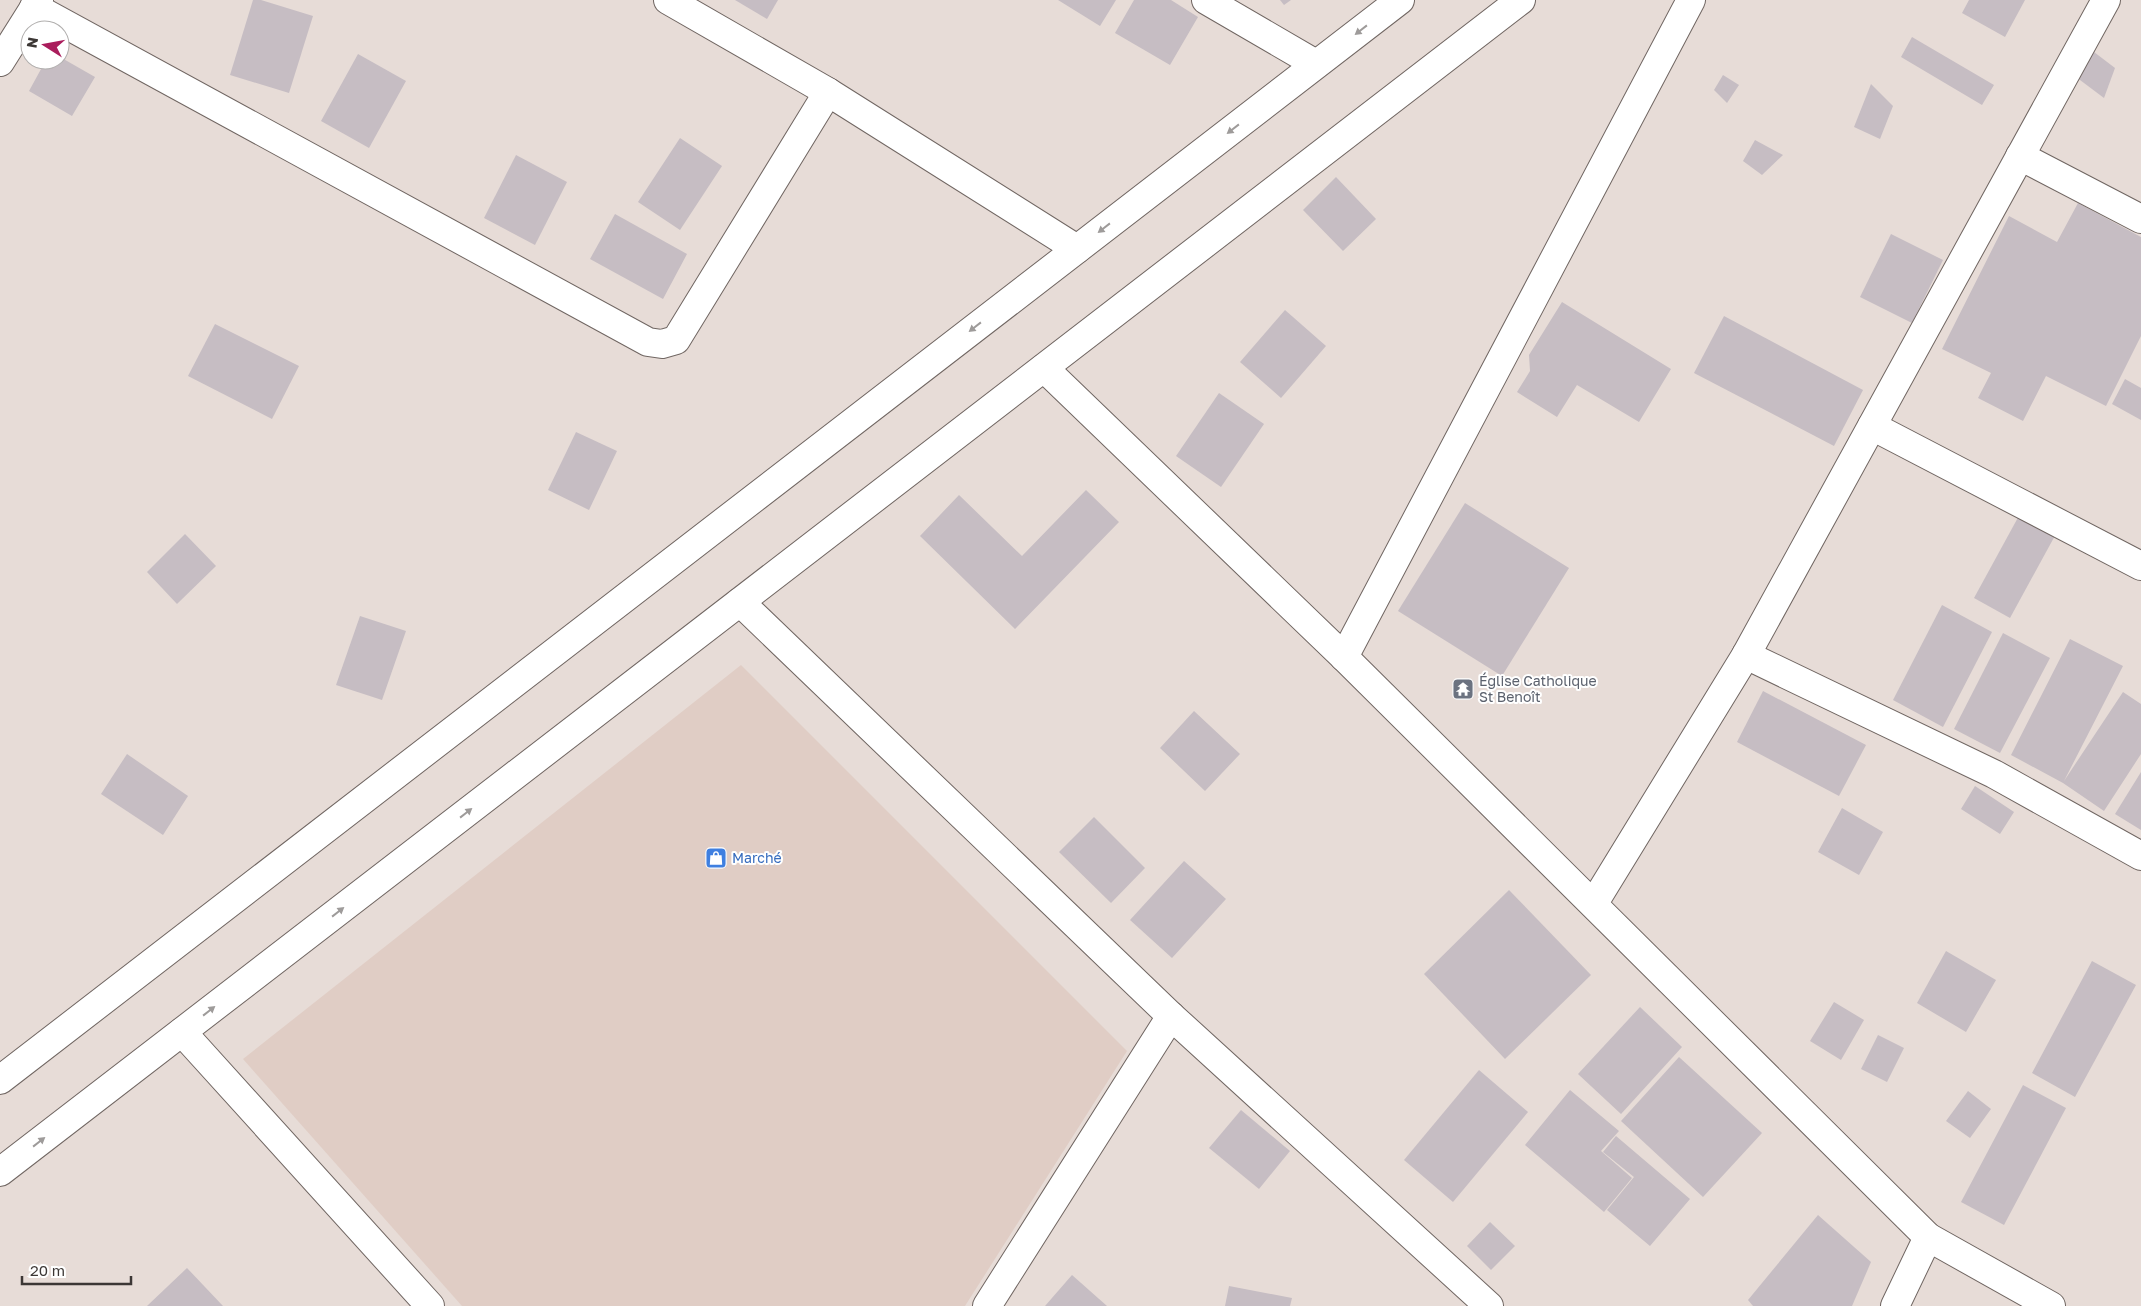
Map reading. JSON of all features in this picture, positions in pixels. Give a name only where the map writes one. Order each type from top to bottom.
[{"type":"street","points":[[668,0],[828,92],[1077,249]]},
{"type":"street","points":[[1206,0],[1316,64]]},
{"type":"street","points":[[0,1080],[1400,0]]},
{"type":"street","points":[[0,1172],[1521,0]]},
{"type":"street","points":[[1344,657],[1691,0]]},
{"type":"street","points":[[1594,903],[1746,655],[2106,0]]},
{"type":"street","points":[[0,62],[36,4],[648,342],[662,344],[676,340],[828,92]]},
{"type":"street","points":[[2020,156],[2141,219]]},
{"type":"street","points":[[1044,368],[1344,657],[1594,903],[1928,1237],[2052,1306]]},
{"type":"street","points":[[1872,426],[2141,566]]},
{"type":"street","points":[[740,602],[1171,1016],[1489,1306]]},
{"type":"street","points":[[1746,655],[1994,774],[2141,856]]},
{"type":"street","points":[[987,1306],[1171,1016]]},
{"type":"street","points":[[182,1032],[430,1306]]},
{"type":"street","points":[[1895,1306],[1928,1237]]},
{"type":"shaded area","name":"Marché","points":[[741,665],[1127,1051],[965,1306],[462,1306],[243,1059]]},
{"type":"building","points":[[253,0],[261,0],[313,16],[289,93],[230,75]]},
{"type":"building","points":[[735,0],[778,0],[767,19]]},
{"type":"building","points":[[1058,0],[1116,0],[1100,26]]},
{"type":"building","points":[[1134,0],[1171,0],[1198,17],[1170,65],[1115,33]]},
{"type":"building","points":[[1280,0],[1291,0],[1284,5]]},
{"type":"building","points":[[1969,0],[2025,0],[2005,37],[1962,13]]},
{"type":"building","points":[[1912,37],[1994,85],[1982,105],[1901,57]]},
{"type":"building","points":[[2094,52],[2115,68],[2104,98],[2076,77]]},
{"type":"building","points":[[358,54],[406,81],[369,148],[321,121]]},
{"type":"building","points":[[70,63],[95,77],[72,116],[29,91],[41,70],[70,70]]},
{"type":"building","points":[[1723,75],[1739,85],[1727,103],[1714,90]]},
{"type":"building","points":[[1871,84],[1893,106],[1880,139],[1854,127]]},
{"type":"building","points":[[680,138],[722,166],[680,230],[638,202]]},
{"type":"building","points":[[1755,140],[1783,155],[1762,175],[1743,161]]},
{"type":"building","points":[[516,155],[567,182],[535,245],[484,218]]},
{"type":"building","points":[[1336,177],[1376,219],[1343,251],[1303,210]]},
{"type":"building","points":[[2078,203],[2141,237],[2141,336],[2106,406],[2046,376],[2023,421],[1978,398],[1991,373],[1942,349],[2009,216],[2057,242]]},
{"type":"building","points":[[615,214],[687,254],[663,299],[590,259]]},
{"type":"building","points":[[1891,234],[1943,260],[1912,323],[1860,297]]},
{"type":"building","points":[[1562,302],[1671,369],[1639,422],[1577,385],[1557,417],[1517,392],[1530,371],[1529,355]]},
{"type":"building","points":[[1285,310],[1326,346],[1281,398],[1240,362]]},
{"type":"building","points":[[1724,316],[1863,390],[1834,446],[1694,373]]},
{"type":"building","points":[[215,324],[299,366],[272,419],[188,376]]},
{"type":"building","points":[[2125,379],[2141,388],[2141,420],[2112,404]]},
{"type":"building","points":[[1219,393],[1264,424],[1221,487],[1176,456]]},
{"type":"building","points":[[576,432],[617,451],[589,510],[548,490]]},
{"type":"building","points":[[1086,490],[1119,522],[1015,629],[920,536],[959,495],[1022,556]]},
{"type":"building","points":[[1465,503],[1569,568],[1502,676],[1398,611]]},
{"type":"building","points":[[2021,512],[2057,532],[2010,618],[1974,598]]},
{"type":"building","points":[[185,534],[216,566],[177,604],[147,572]]},
{"type":"building","points":[[1942,605],[1992,632],[1943,727],[1893,700]]},
{"type":"building","points":[[360,616],[406,631],[382,700],[336,685]]},
{"type":"building","points":[[2003,633],[2050,658],[2000,753],[1954,729]]},
{"type":"building","points":[[2070,639],[2123,666],[2064,781],[2123,692],[2141,704],[2141,754],[2104,811],[2063,783],[2011,755]]},
{"type":"building","points":[[1763,691],[1866,745],[1839,796],[1737,742]]},
{"type":"building","points":[[1194,711],[1240,754],[1205,791],[1160,748]]},
{"type":"building","points":[[127,754],[188,796],[163,835],[101,794]]},
{"type":"building","points":[[2141,772],[2141,830],[2115,814]]},
{"type":"building","points":[[1975,786],[2014,812],[2000,834],[1961,809]]},
{"type":"building","points":[[1842,808],[1883,832],[1859,875],[1818,852]]},
{"type":"building","points":[[1094,817],[1145,868],[1111,903],[1059,852]]},
{"type":"building","points":[[1184,861],[1226,899],[1172,958],[1130,920]]},
{"type":"building","points":[[1509,890],[1591,975],[1505,1059],[1424,974]]},
{"type":"building","points":[[1946,951],[1996,980],[1966,1032],[1917,1003]]},
{"type":"building","points":[[2092,961],[2136,985],[2075,1097],[2032,1073]]},
{"type":"building","points":[[1834,1002],[1864,1020],[1841,1060],[1810,1041]]},
{"type":"building","points":[[1640,1007],[1682,1047],[1621,1114],[1578,1074]]},
{"type":"building","points":[[1878,1035],[1904,1048],[1887,1082],[1861,1069]]},
{"type":"building","points":[[1679,1057],[1762,1133],[1703,1197],[1621,1121]]},
{"type":"building","points":[[1479,1070],[1528,1112],[1453,1202],[1404,1160]]},
{"type":"building","points":[[2023,1085],[2066,1108],[2004,1225],[1961,1202]]},
{"type":"building","points":[[1570,1090],[1619,1131],[1601,1151],[1632,1178],[1604,1212],[1525,1145]]},
{"type":"building","points":[[1968,1091],[1991,1109],[1970,1138],[1946,1121]]},
{"type":"building","points":[[1241,1110],[1290,1151],[1259,1189],[1209,1148]]},
{"type":"building","points":[[1616,1136],[1690,1199],[1650,1246],[1607,1210],[1634,1177],[1603,1152]]},
{"type":"building","points":[[1818,1215],[1871,1262],[1852,1306],[1753,1306],[1748,1300]]},
{"type":"building","points":[[1490,1222],[1515,1246],[1491,1270],[1467,1246]]},
{"type":"building","points":[[187,1268],[223,1306],[147,1306]]},
{"type":"building","points":[[1072,1275],[1107,1306],[1045,1306]]},
{"type":"building","points":[[1229,1286],[1292,1298],[1290,1306],[1225,1306]]},
{"type":"place","name":"Église Catholique St Benoît","points":[[1463,689]]},
{"type":"place","name":"Marché","points":[[716,858]]}]
